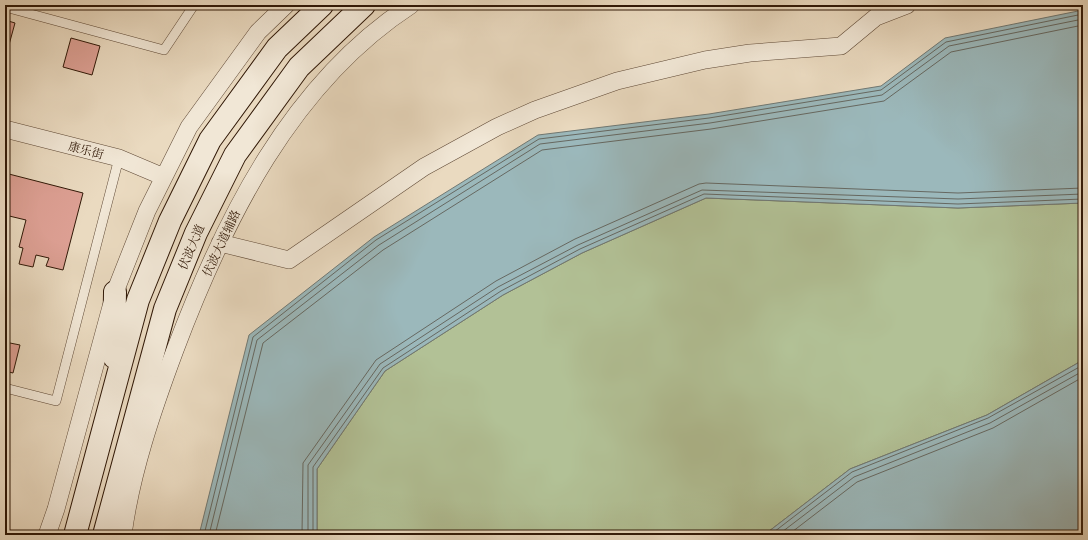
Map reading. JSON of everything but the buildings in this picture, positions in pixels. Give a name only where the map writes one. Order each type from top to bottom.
[{"type":"main road","points":[[74,535],[138,300],[170,221],[210,140],[277,48],[322,5]]},
{"type":"main road","name":"伏波大道","points":[[104,535],[119,509],[165,309],[196,233],[235,155],[299,67],[364,5]]},
{"type":"main road","points":[[114,388],[115,292]]},
{"type":"main road","points":[[59,535],[93,468]]},
{"type":"street","points":[[47,535],[58,502],[115,292],[147,211],[189,127],[258,32],[286,5]]},
{"type":"street","name":"伏波大道辅路","points":[[123,535],[119,509],[156,400],[188,317],[220,243],[258,169],[319,85],[378,29],[411,5]]},
{"type":"street","points":[[220,243],[289,260],[424,167],[491,130],[535,110],[617,81],[698,61],[750,53],[841,46],[876,17],[907,5]]},
{"type":"street","name":"康乐街","points":[[5,129],[119,158],[164,177]]},
{"type":"lane","points":[[5,7],[164,50],[194,5]]},
{"type":"lane","points":[[5,388],[56,401],[119,158]]},
{"type":"green space","points":[[706,198],[958,208],[1083,203],[1083,360],[987,415],[850,469],[764,535],[317,535],[317,469],[385,371],[503,295],[582,253]]},
{"type":"water","points":[[1083,10],[1083,203],[958,208],[706,198],[582,253],[503,295],[385,371],[317,469],[317,535],[199,535],[249,335],[374,237],[538,135],[709,114],[881,86],[945,38]]},
{"type":"water","points":[[1083,360],[1083,535],[764,535],[850,469],[987,415]]}]
